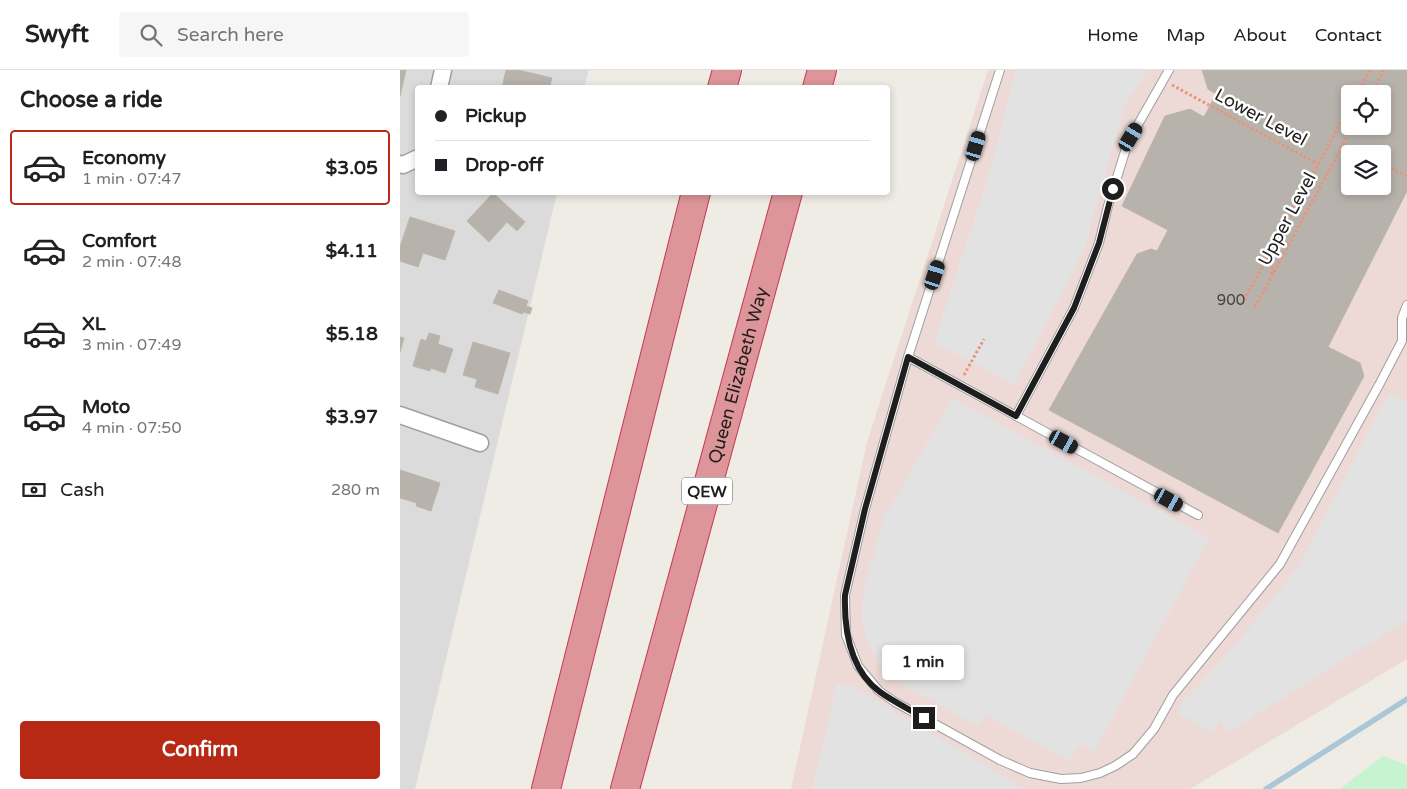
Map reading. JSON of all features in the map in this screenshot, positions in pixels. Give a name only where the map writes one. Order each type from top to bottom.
[{"type":"highway","points":[[723,85],[726,70]]},
{"type":"highway","points":[[818,85],[822,70]]},
{"type":"highway","points":[[546,789],[695,195]]},
{"type":"highway","name":"Queen Elizabeth Way","points":[[625,789],[787,195]]},
{"type":"street","points":[[439,85],[443,70]]},
{"type":"street","points":[[400,164],[403,165],[415,159]]},
{"type":"street","points":[[400,416],[480,443]]},
{"type":"lane","points":[[1000,70],[908,357],[865,509],[845,595],[846,635],[858,666],[879,691],[895,702],[1014,767],[1030,773],[1061,779],[1080,778],[1108,769],[1133,754],[1146,741],[1173,695],[1280,564],[1379,385],[1405,343],[1402,318],[1407,305]]},
{"type":"lane","points":[[1016,416],[1074,308],[1099,243],[1108,206],[1128,142],[1169,70]]},
{"type":"lane","points":[[908,357],[1198,515]]},
{"type":"path","points":[[1362,85],[1370,70]]},
{"type":"path","points":[[1376,85],[1384,70]]},
{"type":"path","name":"Lower Level","points":[[1163,80],[1318,164]]},
{"type":"path","name":"Lower Level","points":[[1244,300],[1341,122]]},
{"type":"path","name":"Upper Level","points":[[1343,145],[1348,135]]},
{"type":"path","name":"Upper Level","points":[[1255,307],[1341,149]]},
{"type":"path","points":[[1391,168],[1407,176]]},
{"type":"path","points":[[1272,276],[1273,247]]},
{"type":"path","points":[[959,385],[984,339]]},
{"type":"shaded area","points":[[400,70],[589,70],[585,85],[415,85],[415,195],[557,195],[415,789],[400,789]]},
{"type":"shaded area","points":[[988,70],[1407,70],[1407,659],[1190,789],[791,789],[867,442]]},
{"type":"shaded area","points":[[1016,70],[1149,70],[1125,104],[1084,250],[1014,385],[934,342],[985,187]]},
{"type":"shaded area","points":[[1389,393],[1407,402],[1407,620],[1228,732],[1220,721],[1212,733],[1178,713],[1182,703],[1234,647],[1298,567]]},
{"type":"shaded area","points":[[952,398],[1209,538],[1094,752],[1081,744],[1069,761],[986,715],[979,726],[904,686],[891,677],[871,650],[865,633],[862,615],[864,590],[885,510],[889,510]]},
{"type":"shaded area","points":[[837,683],[852,686],[1025,789],[812,789]]},
{"type":"green space","points":[[1383,756],[1407,765],[1407,789],[1340,789]]},
{"type":"building","points":[[400,70],[406,70],[400,96]]},
{"type":"building","points":[[506,70],[518,70],[552,78],[550,85],[503,85]]},
{"type":"building","points":[[1202,70],[1407,70],[1407,191],[1328,347],[1360,363],[1364,376],[1278,533],[1049,410],[1137,254],[1151,249],[1157,251],[1168,230],[1122,206],[1165,116],[1190,109],[1204,117],[1216,94],[1208,89]]},
{"type":"building","points":[[491,195],[495,195],[525,222],[517,231],[507,222],[489,242],[467,221]]},
{"type":"building","points":[[410,217],[455,231],[445,260],[423,253],[418,267],[400,261],[400,247]]},
{"type":"building","points":[[499,290],[528,301],[526,306],[532,308],[530,314],[524,312],[522,314],[493,303]]},
{"type":"building","points":[[429,333],[440,336],[438,344],[453,349],[445,373],[431,368],[430,371],[413,366],[421,339],[426,341]]},
{"type":"building","points":[[400,337],[404,338],[400,352]]},
{"type":"building","points":[[473,342],[510,353],[498,394],[475,387],[477,379],[463,375]]},
{"type":"building","points":[[400,470],[440,483],[431,511],[416,506],[417,503],[400,498]]},
{"type":"waterway","points":[[1266,789],[1407,699]]},
{"type":"route","points":[[924,718],[895,702],[879,691],[868,680],[858,666],[846,635],[844,609],[845,595],[865,509],[908,357],[1016,416],[1074,308],[1099,243],[1113,189]]}]
